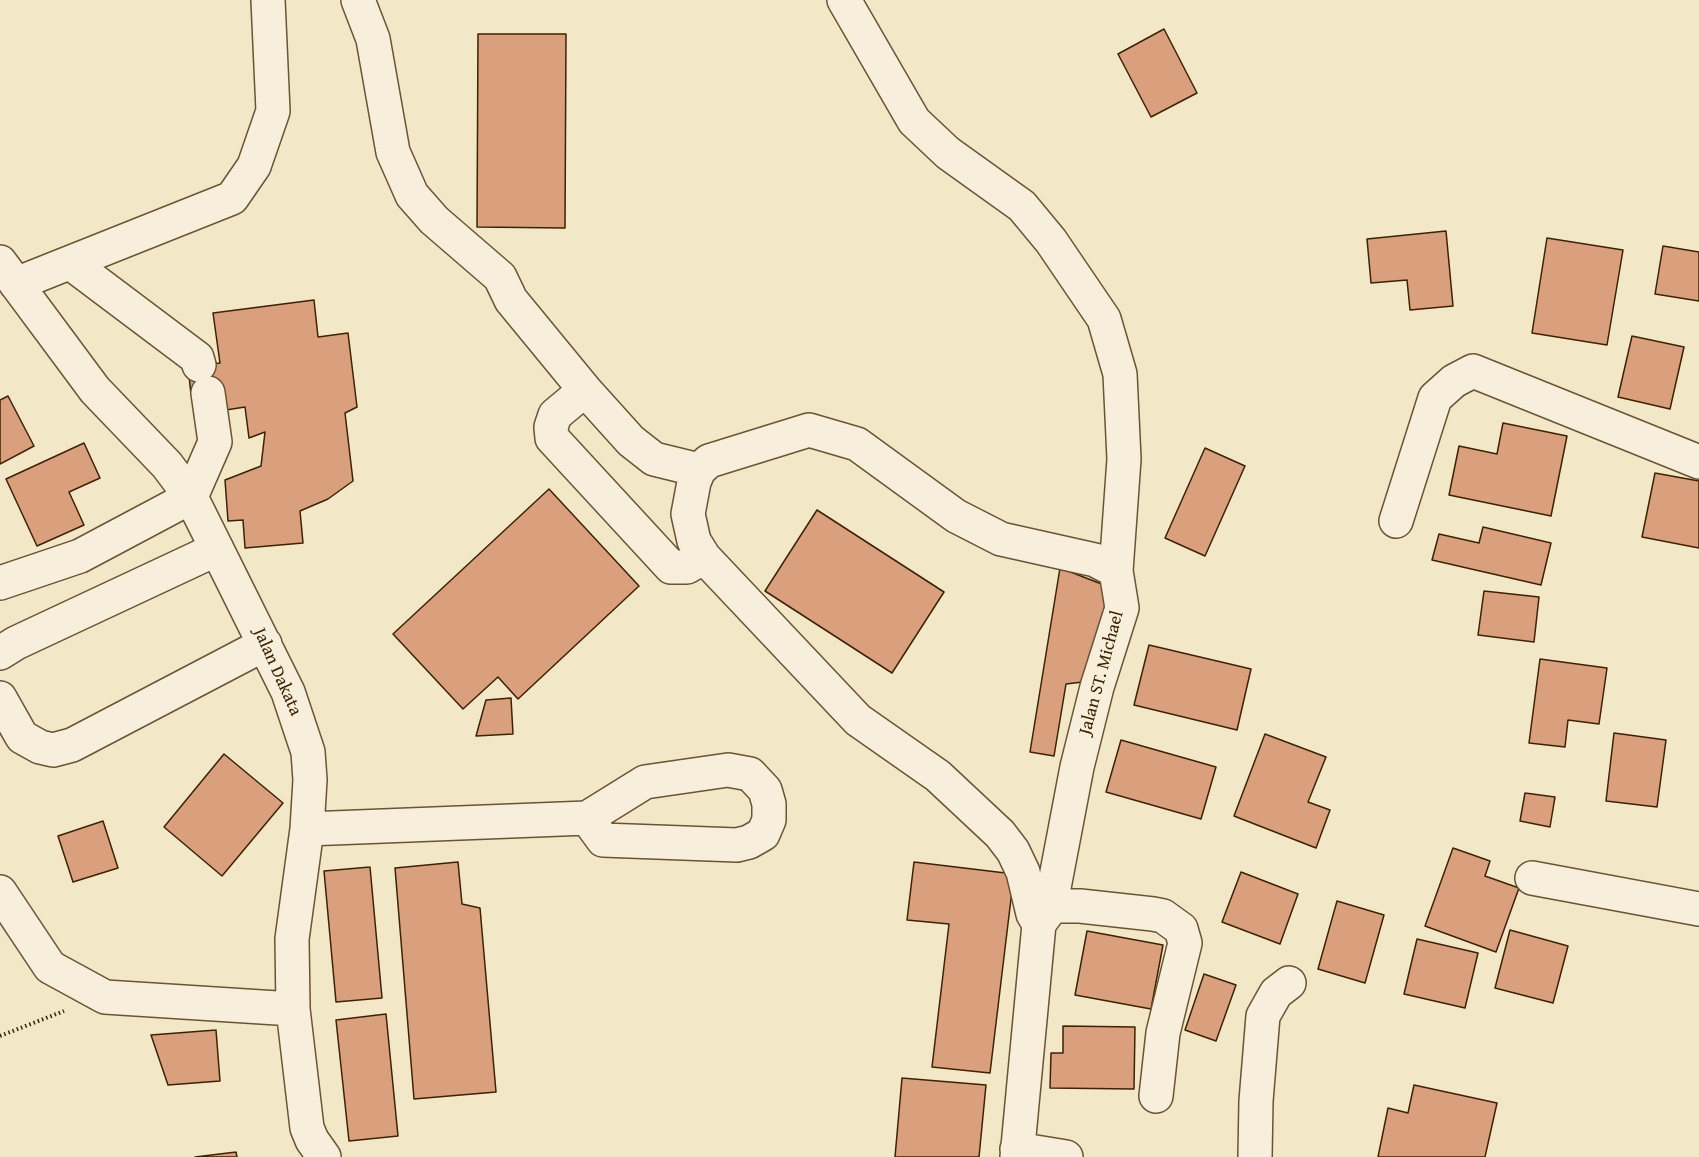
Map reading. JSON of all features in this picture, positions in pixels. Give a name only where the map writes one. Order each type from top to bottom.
[{"type":"street","points":[[8,273],[72,264],[232,198],[254,166],[273,111],[268,0]]},
{"type":"street","points":[[358,0],[373,39],[391,142],[412,195],[434,220],[500,277],[511,300],[585,390],[631,441],[654,459],[699,470]]},
{"type":"street","name":"Jalan ST. Michael","points":[[844,0],[914,121],[948,153],[1022,206],[1052,241],[1104,319],[1120,374],[1124,459],[1116,571],[1122,608],[1077,767],[1044,915],[1017,1153]]},
{"type":"street","points":[[0,583],[80,556],[190,497],[215,442],[204,379],[197,358],[72,264]]},
{"type":"street","name":"Jalan Dakata","points":[[8,273],[95,390],[167,465],[190,497],[288,692],[308,752],[308,829],[292,939],[293,1010],[307,1128],[324,1157]]},
{"type":"street","points":[[1396,521],[1435,398],[1454,381],[1473,371],[1699,462]]},
{"type":"street","points":[[585,390],[555,415],[551,427],[552,438],[671,567],[687,567],[704,557]]},
{"type":"street","points":[[1116,571],[1095,560],[1001,539],[956,516],[857,444],[809,430],[709,461],[699,470],[688,514],[694,541],[704,557],[858,720],[938,776],[1000,834],[1013,851],[1023,872],[1033,914],[1044,915],[1080,906],[1153,914],[1172,921],[1181,929],[1185,943],[1163,1033],[1156,1096]]},
{"type":"street","points":[[0,653],[16,643],[217,549]]},
{"type":"street","points":[[0,698],[22,737],[40,747],[54,750],[72,746],[265,644]]},
{"type":"street","points":[[308,829],[587,818],[645,782],[728,770],[750,774],[765,790],[769,804],[769,820],[763,834],[749,842],[737,844],[603,840],[587,818]]},
{"type":"street","points":[[1532,878],[1699,909]]},
{"type":"street","points":[[0,892],[50,967],[105,997],[293,1010]]},
{"type":"street","points":[[1255,1157],[1256,1101],[1263,1016],[1276,993],[1289,983]]},
{"type":"street","points":[[1017,1153],[1066,1157]]},
{"type":"path","points":[[0,1036],[49,1015],[105,997]]},
{"type":"building","points":[[1164,29],[1197,93],[1151,117],[1118,54]]},
{"type":"building","points":[[478,34],[566,34],[565,228],[477,227]]},
{"type":"building","points":[[1446,231],[1453,306],[1410,310],[1407,280],[1371,283],[1367,239]]},
{"type":"building","points":[[1547,238],[1623,250],[1607,345],[1532,333]]},
{"type":"building","points":[[1663,246],[1699,252],[1699,301],[1655,294]]},
{"type":"building","points":[[314,300],[318,337],[348,333],[357,407],[345,413],[353,481],[328,499],[300,511],[303,543],[245,548],[243,520],[228,521],[225,480],[261,466],[265,432],[249,438],[245,407],[226,410],[223,391],[191,395],[188,366],[220,363],[213,313]]},
{"type":"building","points":[[1632,336],[1684,347],[1670,409],[1618,397]]},
{"type":"building","points":[[8,396],[34,446],[0,464],[0,400]]},
{"type":"building","points":[[1503,423],[1567,436],[1551,516],[1449,495],[1459,446],[1497,454]]},
{"type":"building","points":[[84,443],[100,478],[69,492],[84,525],[37,546],[6,479]]},
{"type":"building","points":[[1205,448],[1245,466],[1205,556],[1165,538]]},
{"type":"building","points":[[1655,473],[1699,481],[1699,548],[1642,537]]},
{"type":"building","points":[[549,489],[639,586],[518,699],[498,677],[463,709],[393,634]]},
{"type":"building","points":[[817,510],[944,592],[892,673],[765,591]]},
{"type":"building","points":[[1483,527],[1551,543],[1541,585],[1432,560],[1439,534],[1479,543]]},
{"type":"building","points":[[1060,568],[1112,588],[1091,681],[1066,684],[1054,756],[1030,752]]},
{"type":"building","points":[[1484,591],[1539,597],[1534,642],[1478,635]]},
{"type":"building","points":[[1149,645],[1251,669],[1237,730],[1134,705]]},
{"type":"building","points":[[1540,659],[1607,668],[1599,724],[1568,720],[1565,747],[1529,743]]},
{"type":"building","points":[[511,698],[513,734],[476,736],[486,700]]},
{"type":"building","points":[[1614,733],[1666,740],[1657,807],[1606,801]]},
{"type":"building","points":[[1265,734],[1326,757],[1308,802],[1330,810],[1316,848],[1234,816]]},
{"type":"building","points":[[1121,740],[1216,767],[1201,819],[1106,792]]},
{"type":"building","points":[[224,754],[283,803],[222,876],[164,827]]},
{"type":"building","points":[[1525,793],[1555,797],[1550,827],[1520,821]]},
{"type":"building","points":[[103,821],[118,868],[73,882],[58,836]]},
{"type":"building","points":[[1453,848],[1490,861],[1485,876],[1519,888],[1496,952],[1425,926]]},
{"type":"building","points":[[458,862],[462,904],[480,908],[496,1092],[414,1099],[395,868]]},
{"type":"building","points":[[914,862],[1014,874],[990,1073],[932,1067],[949,924],[907,920]]},
{"type":"building","points":[[370,867],[382,998],[336,1002],[324,871]]},
{"type":"building","points":[[1241,872],[1298,894],[1280,944],[1222,922]]},
{"type":"building","points":[[1337,901],[1384,915],[1365,983],[1318,969]]},
{"type":"building","points":[[1510,930],[1568,946],[1553,1003],[1495,988]]},
{"type":"building","points":[[1087,931],[1163,945],[1151,1009],[1075,995]]},
{"type":"building","points":[[1417,939],[1478,953],[1465,1008],[1404,994]]},
{"type":"building","points":[[1204,974],[1236,985],[1216,1041],[1185,1030]]},
{"type":"building","points":[[386,1014],[398,1136],[349,1141],[336,1020]]},
{"type":"building","points":[[1063,1026],[1135,1027],[1134,1089],[1050,1088],[1051,1053],[1063,1053]]},
{"type":"building","points":[[216,1030],[220,1081],[168,1085],[151,1035]]},
{"type":"building","points":[[902,1078],[986,1085],[979,1157],[895,1157]]},
{"type":"building","points":[[1414,1085],[1497,1103],[1485,1157],[1378,1157],[1388,1108],[1408,1113]]},
{"type":"building","points":[[236,1152],[237,1157],[195,1157]]}]
